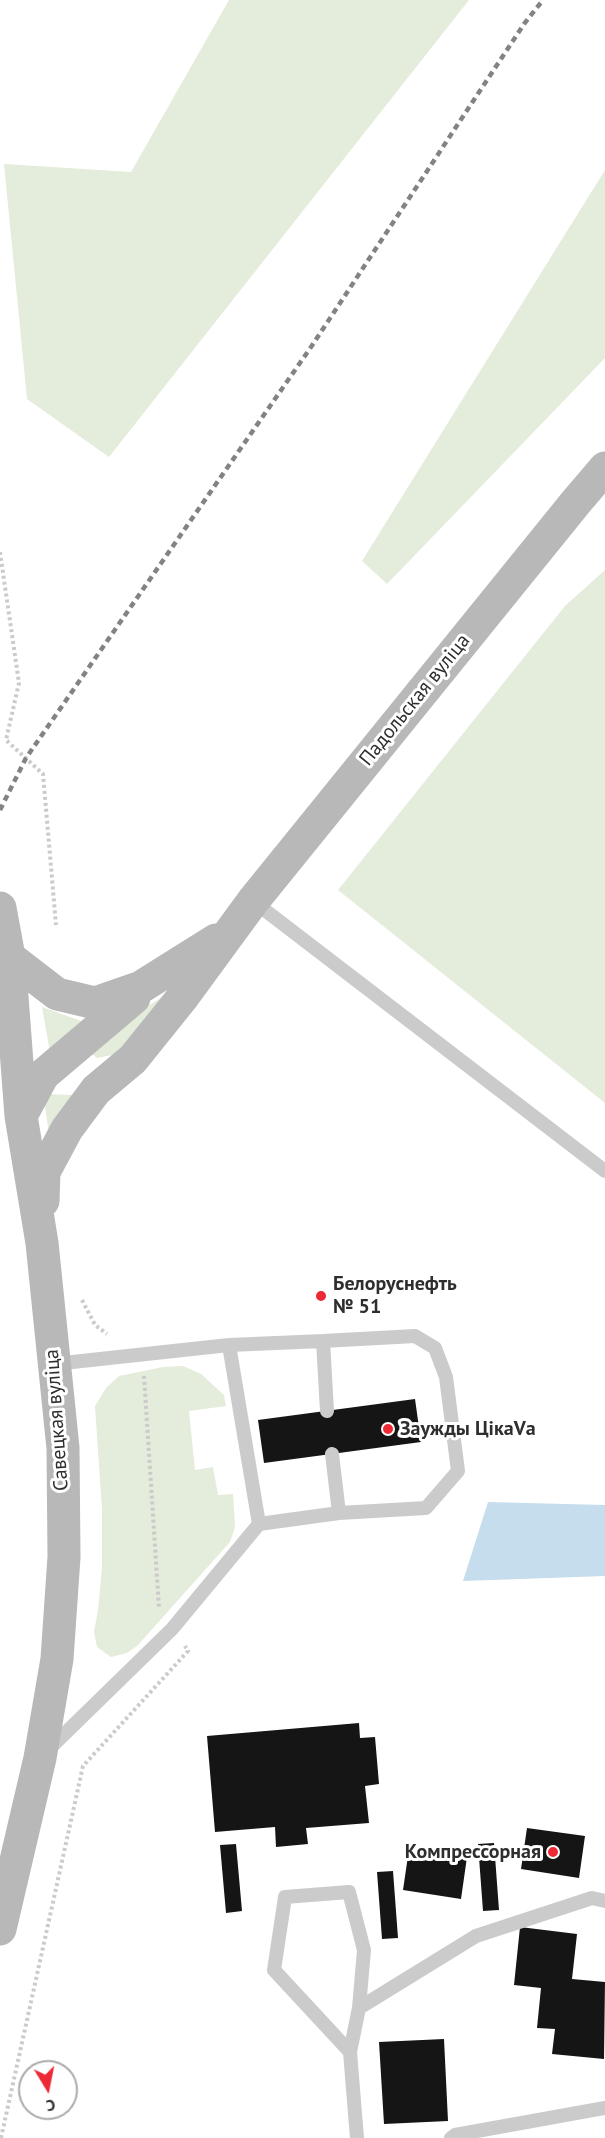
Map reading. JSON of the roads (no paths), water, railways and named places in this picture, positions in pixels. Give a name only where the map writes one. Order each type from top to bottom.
[{"type":"main road","name":"Падольская вуліца","points":[[42,1243],[44,1172],[67,1129],[96,1090],[133,1059],[182,998],[253,901],[605,468]]},
{"type":"main road","name":"Савецкая вуліца","points":[[0,908],[9,957],[21,1116],[42,1243],[63,1448],[64,1557],[57,1659],[40,1758],[0,1929]]},
{"type":"main road","name":"Падольская вуліца","points":[[9,957],[57,994],[95,1003],[141,987],[228,933]]},
{"type":"main road","points":[[21,1116],[43,1076],[170,969]]},
{"type":"main road","points":[[14,1025],[26,1060],[43,1076],[69,1081],[104,1073],[133,1059]]},
{"type":"lane","points":[[253,901],[605,1171]]},
{"type":"lane","points":[[40,1758],[172,1629],[260,1524],[339,1514],[426,1508],[458,1471],[446,1377],[435,1348],[415,1336],[229,1346],[53,1364]]},
{"type":"lane","points":[[323,1341],[327,1411]]},
{"type":"lane","points":[[229,1346],[260,1524]]},
{"type":"lane","points":[[332,1454],[339,1514]]},
{"type":"lane","points":[[350,2052],[274,1970],[285,1897],[349,1892],[364,1950],[360,2008],[350,2052],[357,2138]]},
{"type":"lane","points":[[360,2008],[476,1936],[592,1898],[605,1901]]},
{"type":"lane","points":[[451,2138],[455,2135],[605,2108]]},
{"type":"water","points":[[488,1502],[605,1505],[605,1576],[463,1581]]},
{"type":"railway","points":[[0,810],[26,758],[311,347],[524,24],[543,0]]},
{"type":"place","name":"Белоруснефть № 51","points":[[321,1296]]},
{"type":"place","name":"Заужды ЦікаVа","points":[[388,1429]]},
{"type":"place","name":"Компрессорная","points":[[553,1852]]}]
